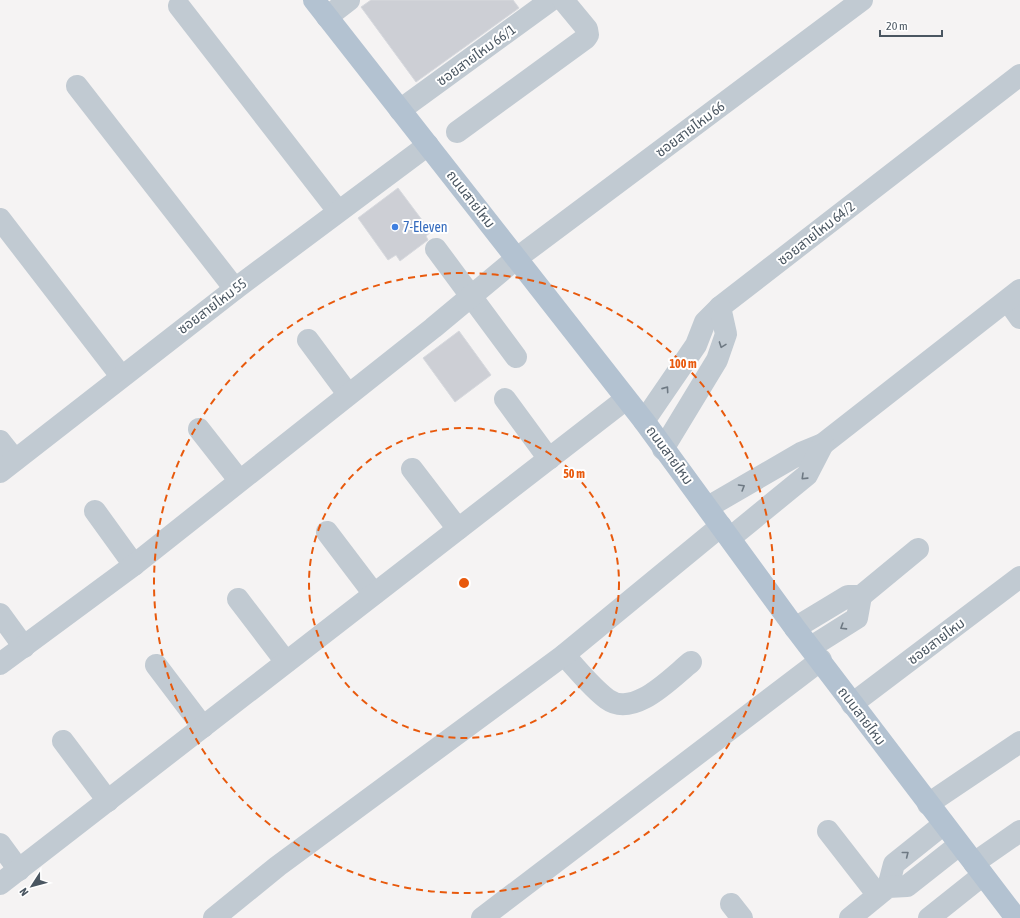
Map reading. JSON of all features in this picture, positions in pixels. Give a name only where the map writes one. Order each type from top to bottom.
[{"type":"main road","name":"ถนนสายไหม","points":[[314,0],[644,421],[795,628],[959,845],[979,869],[1011,917]]},
{"type":"street","points":[[327,17],[349,0]]},
{"type":"street","name":"ซอยสายไหม 66/1","points":[[400,110],[551,0]]},
{"type":"street","points":[[458,132],[586,38],[588,34],[587,29],[563,0]]},
{"type":"street","name":"ซอยสายไหม 66","points":[[0,664],[134,565],[517,258],[862,0]]},
{"type":"street","points":[[179,6],[338,211]]},
{"type":"street","name":"ซอยสายไหม 64/2","points":[[644,421],[696,346],[705,322],[720,307],[1020,75]]},
{"type":"street","points":[[77,86],[235,289]]},
{"type":"street","name":"ซอยสายไหม 55","points":[[7,466],[235,289],[428,145]]},
{"type":"street","points":[[0,219],[121,376]]},
{"type":"street","points":[[436,249],[516,357]]},
{"type":"street","points":[[708,507],[800,453],[823,444],[1016,303]]},
{"type":"street","points":[[663,449],[717,360],[726,334],[720,307]]},
{"type":"street","points":[[308,340],[348,394]]},
{"type":"street","points":[[505,399],[549,459]]},
{"type":"street","points":[[0,884],[626,399]]},
{"type":"street","points":[[198,428],[239,480]]},
{"type":"street","points":[[0,441],[7,466]]},
{"type":"street","points":[[214,918],[278,866],[564,655],[725,532],[807,475],[823,444]]},
{"type":"street","points":[[412,469],[458,529]]},
{"type":"street","points":[[95,511],[134,565]]},
{"type":"street","points":[[327,532],[374,594]]},
{"type":"street","points":[[795,628],[848,596],[860,596],[918,549]]},
{"type":"street","name":"ซอยสายไหม","points":[[852,704],[1020,577]]},
{"type":"street","points":[[482,918],[816,654],[857,618],[860,596]]},
{"type":"street","points":[[238,599],[286,662]]},
{"type":"street","points":[[0,614],[24,647]]},
{"type":"street","points":[[564,655],[598,691],[609,700],[621,704],[633,704],[647,697],[691,662]]},
{"type":"street","points":[[156,664],[203,727]]},
{"type":"street","points":[[63,741],[108,801]]},
{"type":"street","points":[[928,804],[1020,742]]},
{"type":"street","points":[[850,918],[882,891],[894,864],[944,824]]},
{"type":"street","points":[[828,830],[882,891]]},
{"type":"street","points":[[929,918],[1020,831]]},
{"type":"street","points":[[0,844],[19,870]]},
{"type":"street","points":[[882,891],[907,886],[959,845]]},
{"type":"building","points":[[371,0],[513,0],[519,8],[416,82],[361,7]]},
{"type":"building","points":[[398,188],[431,232],[426,236],[428,240],[400,261],[396,255],[388,260],[358,218]]},
{"type":"building","points":[[459,331],[491,375],[455,402],[423,358]]},
{"type":"place","name":"7-Eleven","points":[[395,227]]}]
